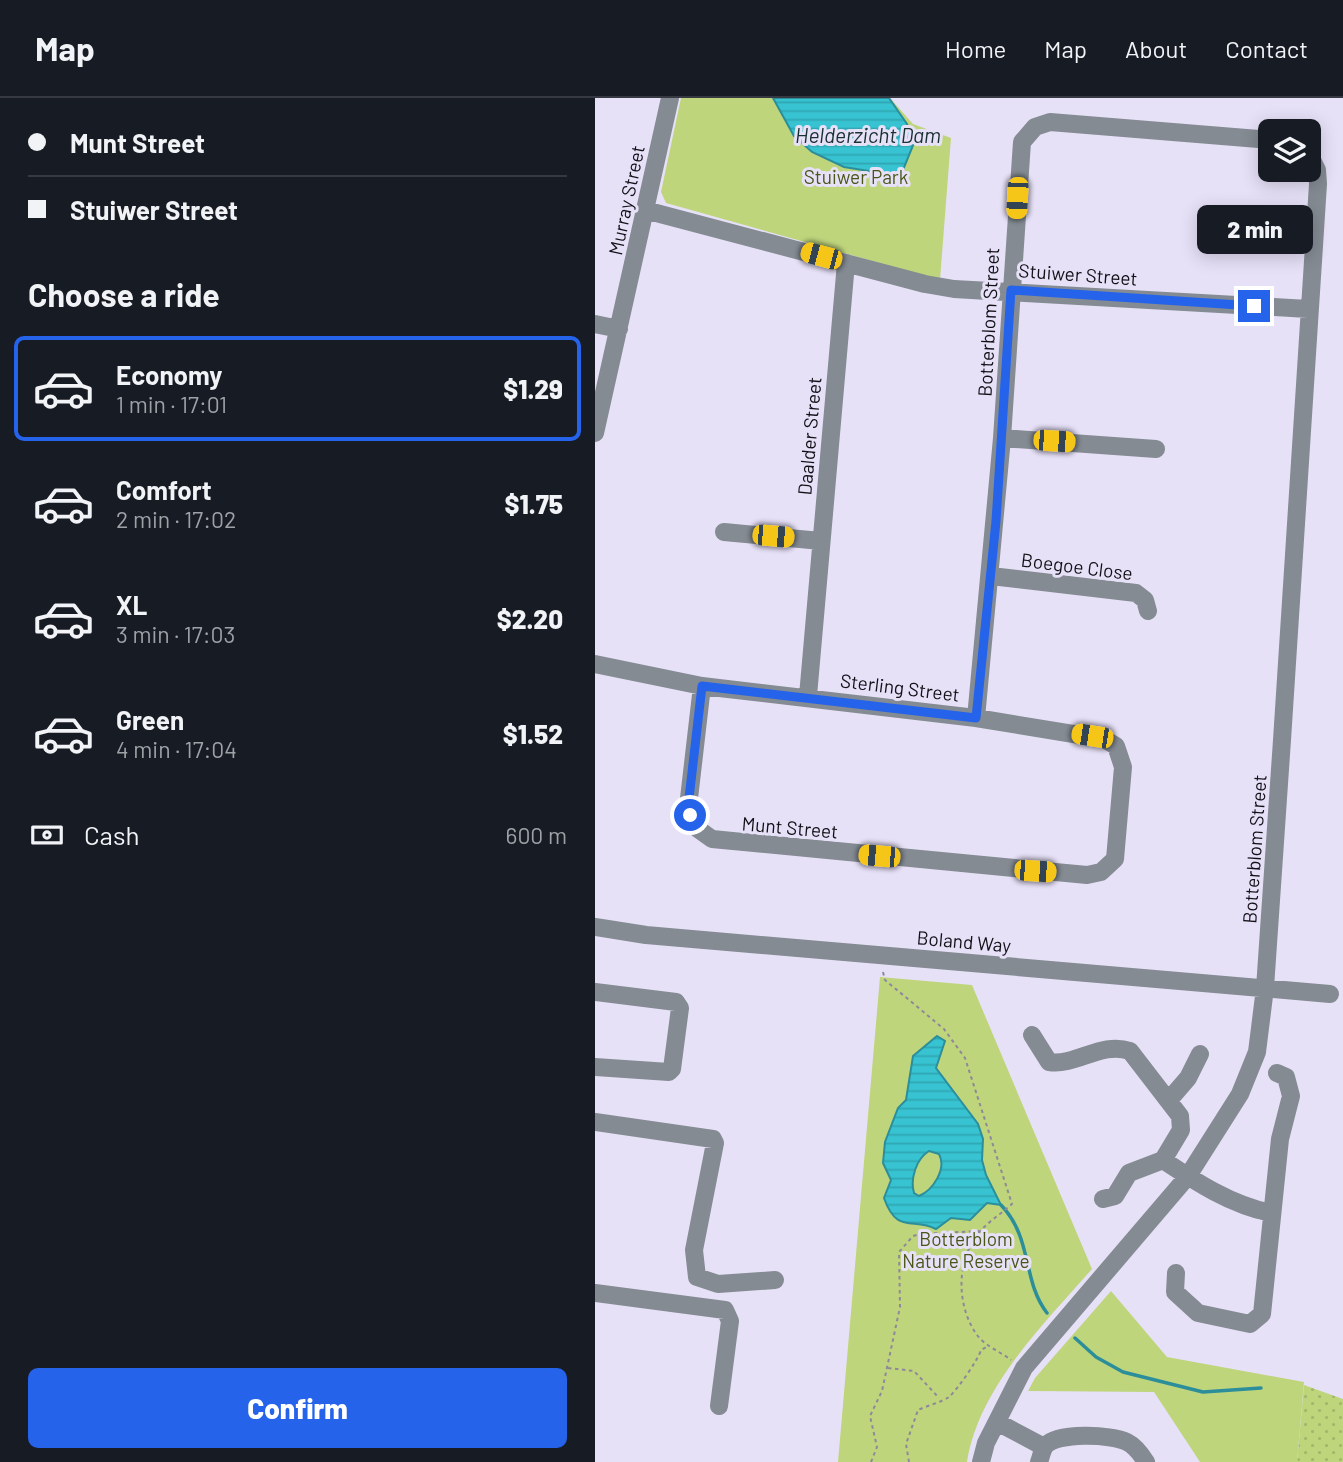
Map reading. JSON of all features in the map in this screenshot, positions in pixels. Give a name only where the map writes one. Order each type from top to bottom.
[{"type":"street","name":"Murray Street","points":[[595,433],[670,98]]},
{"type":"street","name":"Botterblom Street","points":[[976,718],[991,576],[1020,149],[1024,137],[1035,127],[1050,122],[1258,139]]},
{"type":"street","name":"Botterblom Street","points":[[981,1462],[1024,1368],[1188,1175],[1244,1083],[1258,1052],[1265,988],[1318,182]]},
{"type":"street","name":"Stuiwer Street","points":[[645,210],[954,289],[1011,290],[1308,309]]},
{"type":"street","name":"Daalder Street","points":[[808,696],[846,263]]},
{"type":"street","points":[[595,324],[619,329]]},
{"type":"street","points":[[1002,438],[1156,449]]},
{"type":"street","points":[[724,532],[821,541]]},
{"type":"street","name":"Boegoe Close","points":[[991,576],[1136,593],[1145,600],[1148,611]]},
{"type":"street","name":"Sterling Street","points":[[595,664],[702,686],[808,696],[1092,736],[1116,746],[1123,767],[1118,850],[1109,867]]},
{"type":"street","name":"Munt Street","points":[[702,686],[688,807],[698,830],[712,839],[1087,875],[1109,867]]},
{"type":"street","name":"Boland Way","points":[[595,927],[646,935],[1330,994]]},
{"type":"street","points":[[595,992],[676,1002],[680,1009],[672,1069],[669,1072],[595,1067]]},
{"type":"street","points":[[1032,1035],[1049,1062],[1104,1048],[1131,1051],[1180,1116],[1181,1130],[1163,1160],[1129,1173],[1115,1196],[1103,1199]]},
{"type":"street","points":[[1169,1100],[1188,1079],[1200,1054]]},
{"type":"street","points":[[1176,1273],[1175,1292],[1191,1310],[1206,1316],[1244,1324],[1255,1322],[1264,1307],[1280,1139],[1291,1096],[1286,1077],[1277,1073]]},
{"type":"street","points":[[595,1122],[713,1139],[715,1143],[694,1250],[697,1277],[718,1283],[775,1280]]},
{"type":"street","points":[[1163,1160],[1248,1207],[1271,1213]]},
{"type":"street","points":[[595,1293],[725,1310],[730,1321],[719,1406]]},
{"type":"street","points":[[997,1422],[1042,1454],[1062,1437],[1107,1437],[1127,1442],[1146,1462]]},
{"type":"path","points":[[881,955],[885,980],[944,1029],[965,1058],[975,1082],[995,1158],[1011,1204],[981,1231],[970,1247],[963,1267],[963,1302],[977,1335],[989,1346],[1024,1368]]},
{"type":"path","points":[[871,1462],[877,1447],[870,1416],[879,1402],[900,1307],[899,1252],[913,1236],[920,1234],[981,1231]]},
{"type":"path","points":[[909,1462],[906,1444],[918,1410],[948,1398],[968,1369],[978,1361],[981,1350],[989,1346]]},
{"type":"path","points":[[887,1368],[914,1371],[941,1399]]},
{"type":"green space","name":"Stuiwer Park","points":[[681,98],[890,98],[913,124],[951,138],[940,280],[666,203],[661,192]]},
{"type":"green space","name":"Botterblom Nature Reserve","points":[[880,977],[972,985],[1092,1269],[1035,1334],[999,1382],[974,1434],[967,1462],[838,1462]]},
{"type":"green space","points":[[1111,1291],[1167,1357],[1304,1382],[1297,1462],[1200,1462],[1154,1392],[1028,1391],[1035,1378]]},
{"type":"green space","points":[[1304,1385],[1343,1399],[1343,1462],[1297,1462]]},
{"type":"water","name":"Helderzicht Dam","points":[[773,98],[889,98],[907,124],[914,143],[903,170],[893,175],[844,167],[812,152],[794,136]]},
{"type":"water","points":[[937,1036],[945,1041],[936,1068],[978,1124],[983,1139],[982,1160],[986,1175],[1001,1205],[987,1203],[970,1220],[951,1218],[936,1229],[900,1221],[894,1217],[884,1198],[891,1180],[883,1163],[885,1142],[898,1108],[906,1100],[913,1056]],"holes":[[[929,1151],[939,1154],[940,1172],[929,1189],[919,1196],[914,1193],[913,1188],[917,1164]]]},
{"type":"waterway","points":[[1001,1205],[1018,1231],[1034,1287],[1047,1313]]},
{"type":"waterway","points":[[1075,1338],[1096,1357],[1123,1372],[1203,1392],[1261,1388]]},
{"type":"route","points":[[690,815],[688,807],[702,686],[808,696],[976,718],[996,521],[1011,290],[1254,306]]}]
